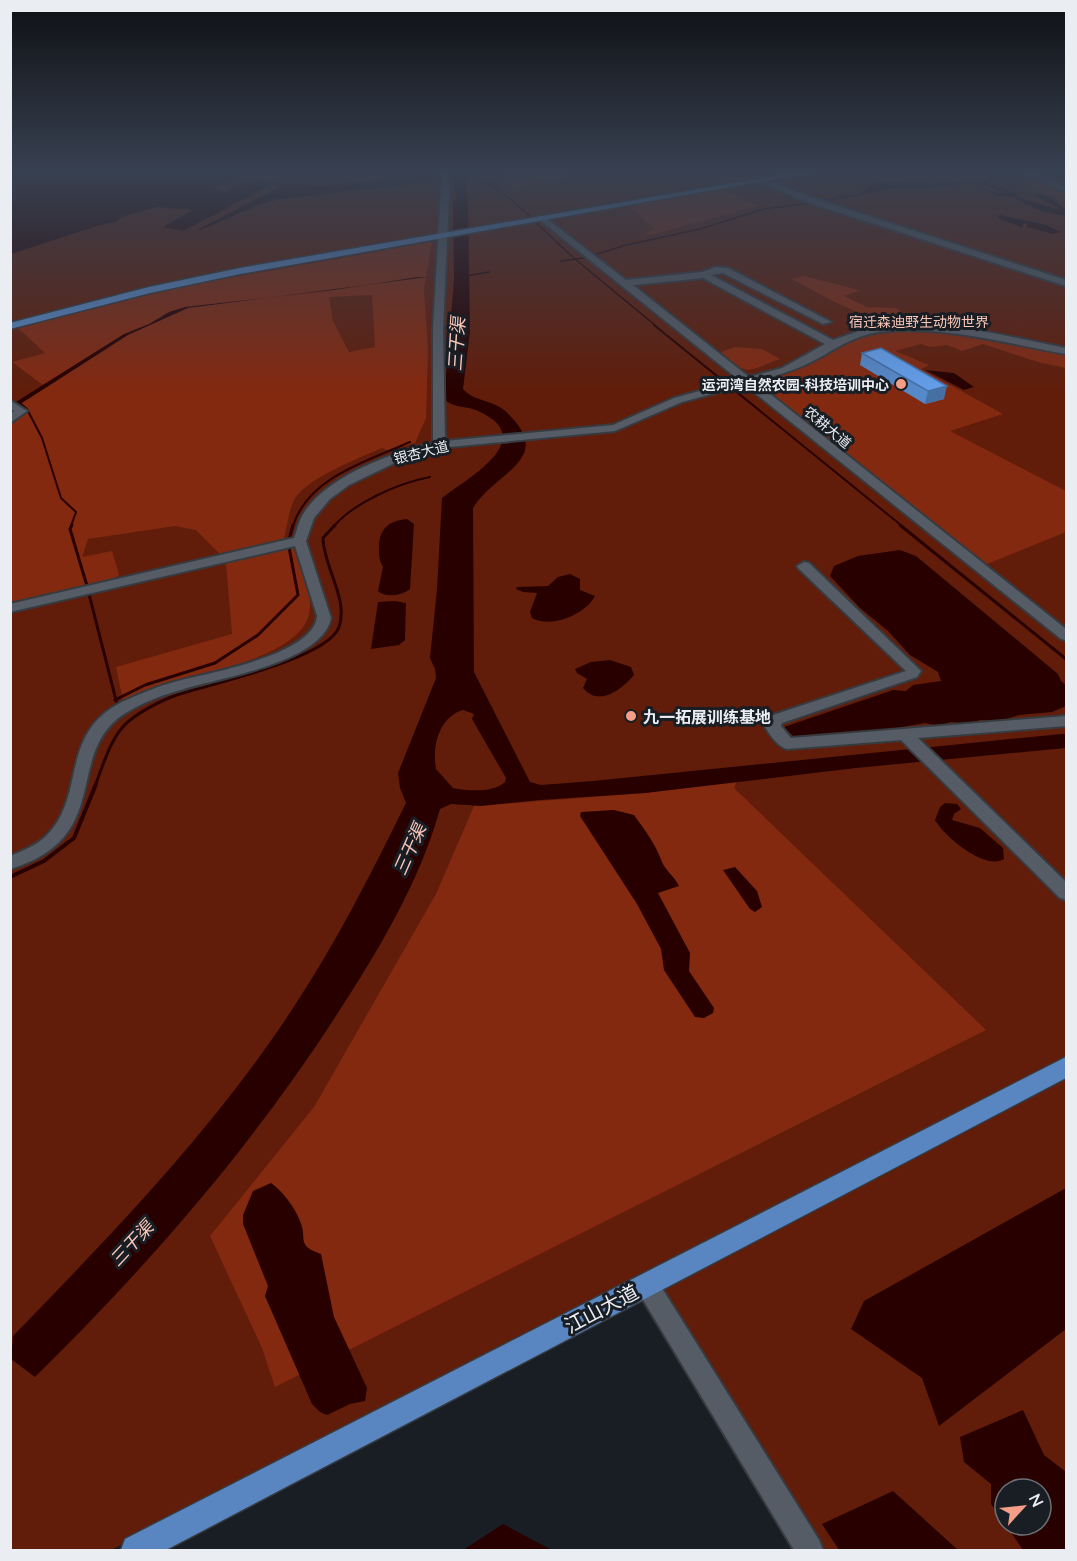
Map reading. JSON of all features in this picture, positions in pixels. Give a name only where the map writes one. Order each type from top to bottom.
[{"type":"main road","points":[[10,325],[187,281],[386,245]]},
{"type":"main road","name":"江山大道","points":[[136,1551],[1066,1068]]},
{"type":"street","points":[[439,445],[438,329],[445,245]]},
{"type":"street","name":"农耕大道","points":[[577,245],[1066,636]]},
{"type":"street","points":[[949,245],[1066,283]]},
{"type":"street","points":[[626,283],[704,275],[716,270],[725,270],[826,322]]},
{"type":"street","points":[[704,275],[797,322],[832,344]]},
{"type":"street","name":"银杏大道","points":[[300,541],[308,517],[317,505],[345,482],[405,453],[439,445],[615,428],[669,403],[749,381],[811,358],[832,344],[865,332],[886,328],[905,328],[974,334],[1066,351]]},
{"type":"street","points":[[10,420],[21,411],[11,403]]},
{"type":"street","points":[[10,608],[300,541],[323,609],[324,620],[316,632],[295,649],[273,659],[148,696],[109,716],[101,723],[88,742],[76,803],[63,828],[54,840],[32,854],[10,863]]},
{"type":"street","points":[[804,566],[914,671],[912,674],[776,720],[773,727],[783,741],[791,745],[908,738],[1066,721]]},
{"type":"street","points":[[908,738],[1066,893]]},
{"type":"street","points":[[647,1285],[809,1551]]},
{"type":"green space","name":"宿迁森迪野生动物世界","points":[[11,245],[1066,245],[1066,1550],[802,1550],[640,1277],[111,1550],[11,1550]]},
{"type":"shaded area","points":[[416,245],[432,245],[424,289],[428,350],[426,418],[415,443],[389,451],[382,448],[312,482],[294,501],[283,542],[223,557],[196,530],[175,526],[88,539],[82,557],[112,551],[119,575],[110,581],[11,602],[11,405],[43,385],[12,362],[45,353],[18,328],[179,287]],"holes":[[[372,295],[375,347],[349,352],[333,321],[329,297]]]},
{"type":"shaded area","points":[[804,276],[855,289],[859,291],[844,296],[867,307],[896,308],[904,317],[873,316],[846,307],[792,279]]},
{"type":"shaded area","points":[[893,330],[964,335],[1066,353],[1066,368],[1038,362],[983,344],[962,351],[947,345],[930,347],[921,344],[895,351],[929,365],[921,369],[1003,414],[950,431],[1066,491],[1066,532],[987,564],[756,383],[804,366],[860,338]]},
{"type":"shaded area","points":[[736,347],[762,349],[780,359],[754,369],[744,369],[721,354],[723,351]]},
{"type":"shaded area","points":[[295,547],[306,580],[310,606],[302,629],[289,641],[250,660],[170,683],[123,701],[116,667],[232,634],[226,563]]},
{"type":"shaded area","points":[[737,781],[734,788],[986,1030],[275,1387],[262,1348],[210,1236],[314,1107],[436,894],[474,806],[645,793]]},
{"type":"water","points":[[11,245],[39,245],[11,254]]},
{"type":"water","name":"三干渠","points":[[454,245],[469,245],[470,332],[463,389],[472,396],[504,410],[519,427],[525,441],[524,453],[517,463],[483,495],[473,508],[474,672],[530,782],[541,785],[593,781],[1061,734],[1066,734],[1066,748],[856,768],[645,793],[481,806],[451,804],[440,809],[409,891],[350,994],[301,1068],[267,1115],[194,1206],[117,1294],[35,1377],[11,1359],[13,1336],[162,1178],[232,1094],[295,1005],[340,931],[406,803],[400,788],[398,773],[436,678],[430,658],[437,589],[442,498],[481,469],[493,458],[501,446],[502,434],[496,422],[473,409],[451,404],[444,398],[454,280]],"holes":[[[463,710],[474,714],[472,719],[506,778],[500,786],[487,790],[453,788],[436,769],[436,742],[448,719]]]},
{"type":"water","points":[[418,277],[428,277],[368,285]]},
{"type":"water","points":[[368,285],[334,290],[277,296]]},
{"type":"water","points":[[277,296],[188,308],[128,335],[11,410],[11,405],[124,334],[149,324],[169,312],[185,307]]},
{"type":"water","points":[[925,370],[954,373],[974,387],[964,390]]},
{"type":"water","points":[[407,519],[414,524],[410,589],[398,595],[385,595],[378,591],[383,567],[379,555],[379,541],[386,527]]},
{"type":"water","points":[[900,550],[916,556],[1058,674],[1066,685],[1066,706],[1052,712],[1019,715],[1001,721],[980,720],[967,724],[951,722],[939,726],[925,723],[874,732],[864,730],[850,734],[794,737],[784,727],[893,690],[906,691],[913,685],[941,681],[938,672],[910,655],[830,576],[834,566],[858,556]]},
{"type":"water","points":[[570,574],[580,579],[580,590],[595,596],[590,603],[576,614],[558,621],[540,621],[532,618],[530,612],[537,593],[523,592],[516,589],[517,587],[548,586],[558,577]]},
{"type":"water","points":[[378,602],[406,603],[405,640],[399,645],[371,649]]},
{"type":"water","points":[[610,660],[631,667],[634,675],[611,694],[597,696],[590,694],[583,688],[587,679],[575,669],[591,662]]},
{"type":"water","points":[[945,803],[957,804],[961,809],[954,814],[952,820],[980,828],[1003,848],[1004,859],[986,860],[976,856],[947,835],[935,820],[940,807]]},
{"type":"water","points":[[614,810],[634,815],[653,844],[663,865],[679,886],[658,893],[690,953],[689,971],[714,1008],[713,1013],[704,1018],[695,1017],[664,970],[661,949],[637,904],[580,816],[581,812]]},
{"type":"water","points":[[735,867],[757,891],[762,907],[755,912],[750,909],[723,870]]},
{"type":"water","points":[[271,1183],[295,1210],[302,1227],[305,1244],[308,1248],[321,1254],[334,1317],[367,1388],[365,1401],[350,1404],[327,1415],[312,1404],[265,1296],[268,1286],[243,1224],[243,1215],[253,1191]]},
{"type":"water","points":[[1066,1188],[1066,1329],[939,1426],[922,1378],[851,1329],[864,1301]]},
{"type":"water","points":[[1023,1410],[1044,1455],[1066,1472],[1066,1550],[1023,1550],[1014,1537],[1053,1537],[1053,1477],[993,1477],[993,1507],[991,1484],[964,1462],[960,1437]]},
{"type":"water","points":[[893,1491],[958,1550],[839,1550],[822,1524]]},
{"type":"water","points":[[503,1524],[546,1547],[553,1550],[463,1550]]},
{"type":"building","points":[[881,348],[947,386],[928,391],[862,353]]},
{"type":"waterway","points":[[560,245],[575,259]]},
{"type":"waterway","points":[[575,259],[627,245]]},
{"type":"waterway","points":[[561,261],[575,259]]},
{"type":"waterway","points":[[575,259],[656,326]]},
{"type":"waterway","points":[[466,276],[489,272]]},
{"type":"waterway","points":[[654,325],[902,526]]},
{"type":"waterway","points":[[21,404],[27,409],[42,438],[61,498],[76,512],[71,526]]},
{"type":"waterway","points":[[293,526],[301,509],[326,483],[358,464],[410,442]]},
{"type":"waterway","points":[[335,525],[354,509],[378,495],[430,477]]},
{"type":"waterway","points":[[72,525],[70,529],[87,586]]},
{"type":"waterway","points":[[289,540],[293,525]]},
{"type":"waterway","points":[[95,786],[117,734],[139,713],[177,695],[291,660],[330,639],[339,627],[341,606],[323,538],[335,525]]},
{"type":"waterway","points":[[900,525],[1066,659]]},
{"type":"waterway","points":[[116,700],[145,685],[215,663],[258,635],[298,595],[289,547]]},
{"type":"waterway","points":[[89,594],[116,700]]},
{"type":"waterway","points":[[116,700],[117,704]]},
{"type":"waterway","points":[[10,877],[44,861],[74,838],[96,784]]},
{"type":"place","name":"运河湾自然农园-科技培训中心","points":[[901,384]]},
{"type":"place","name":"九一拓展训练基地","points":[[631,716]]}]
